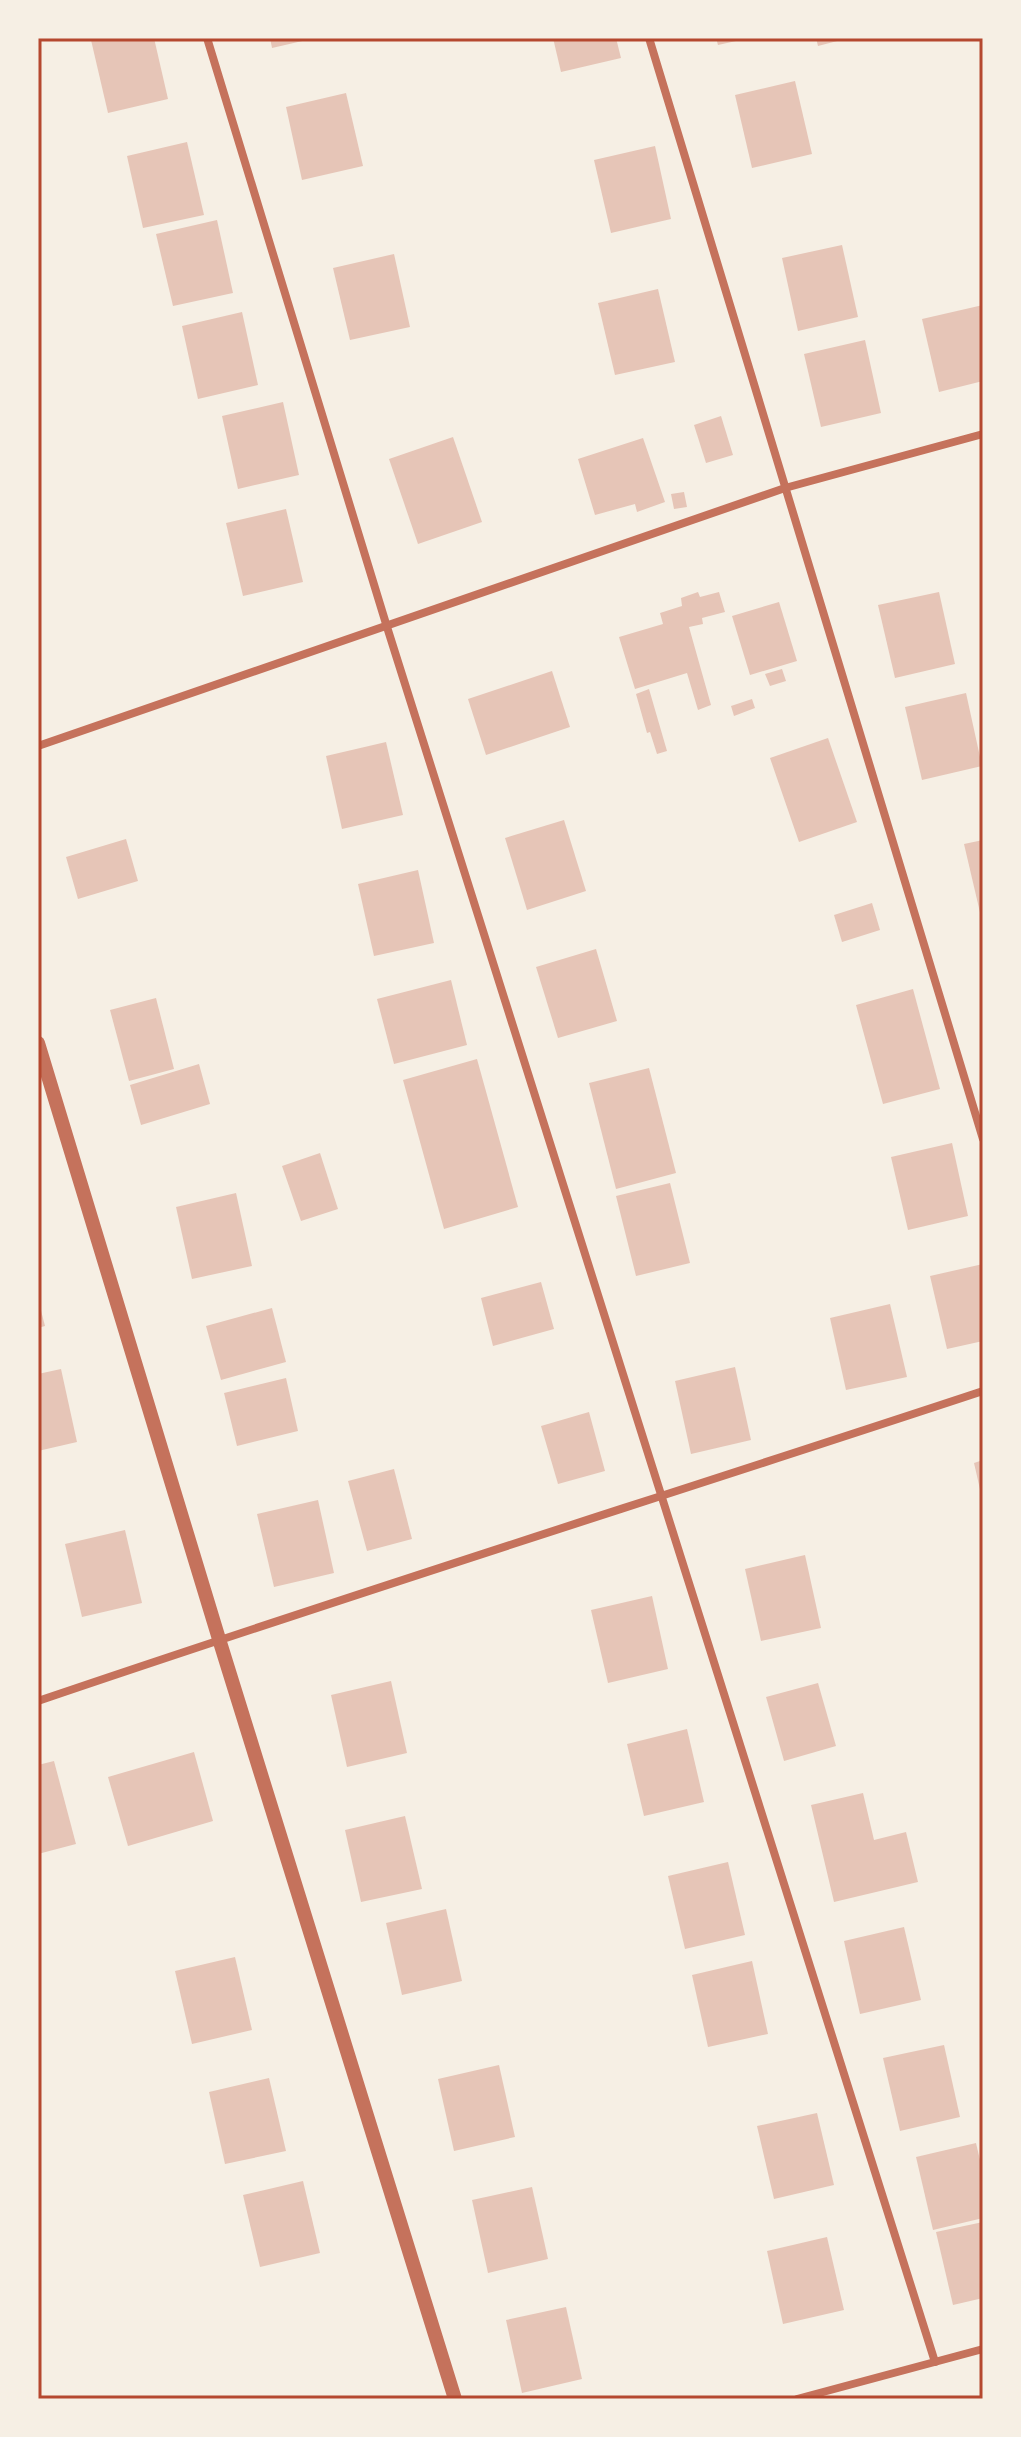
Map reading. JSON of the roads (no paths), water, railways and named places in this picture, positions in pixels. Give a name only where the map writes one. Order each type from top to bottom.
[{"type":"street","points":[[207,38],[387,627],[935,2362]]},
{"type":"street","points":[[649,38],[983,1139]]},
{"type":"street","points":[[38,746],[785,488],[983,434]]},
{"type":"street","points":[[38,1043],[455,2399]]},
{"type":"street","points":[[38,1701],[219,1639],[983,1391]]},
{"type":"street","points":[[797,2399],[983,2349]]}]
